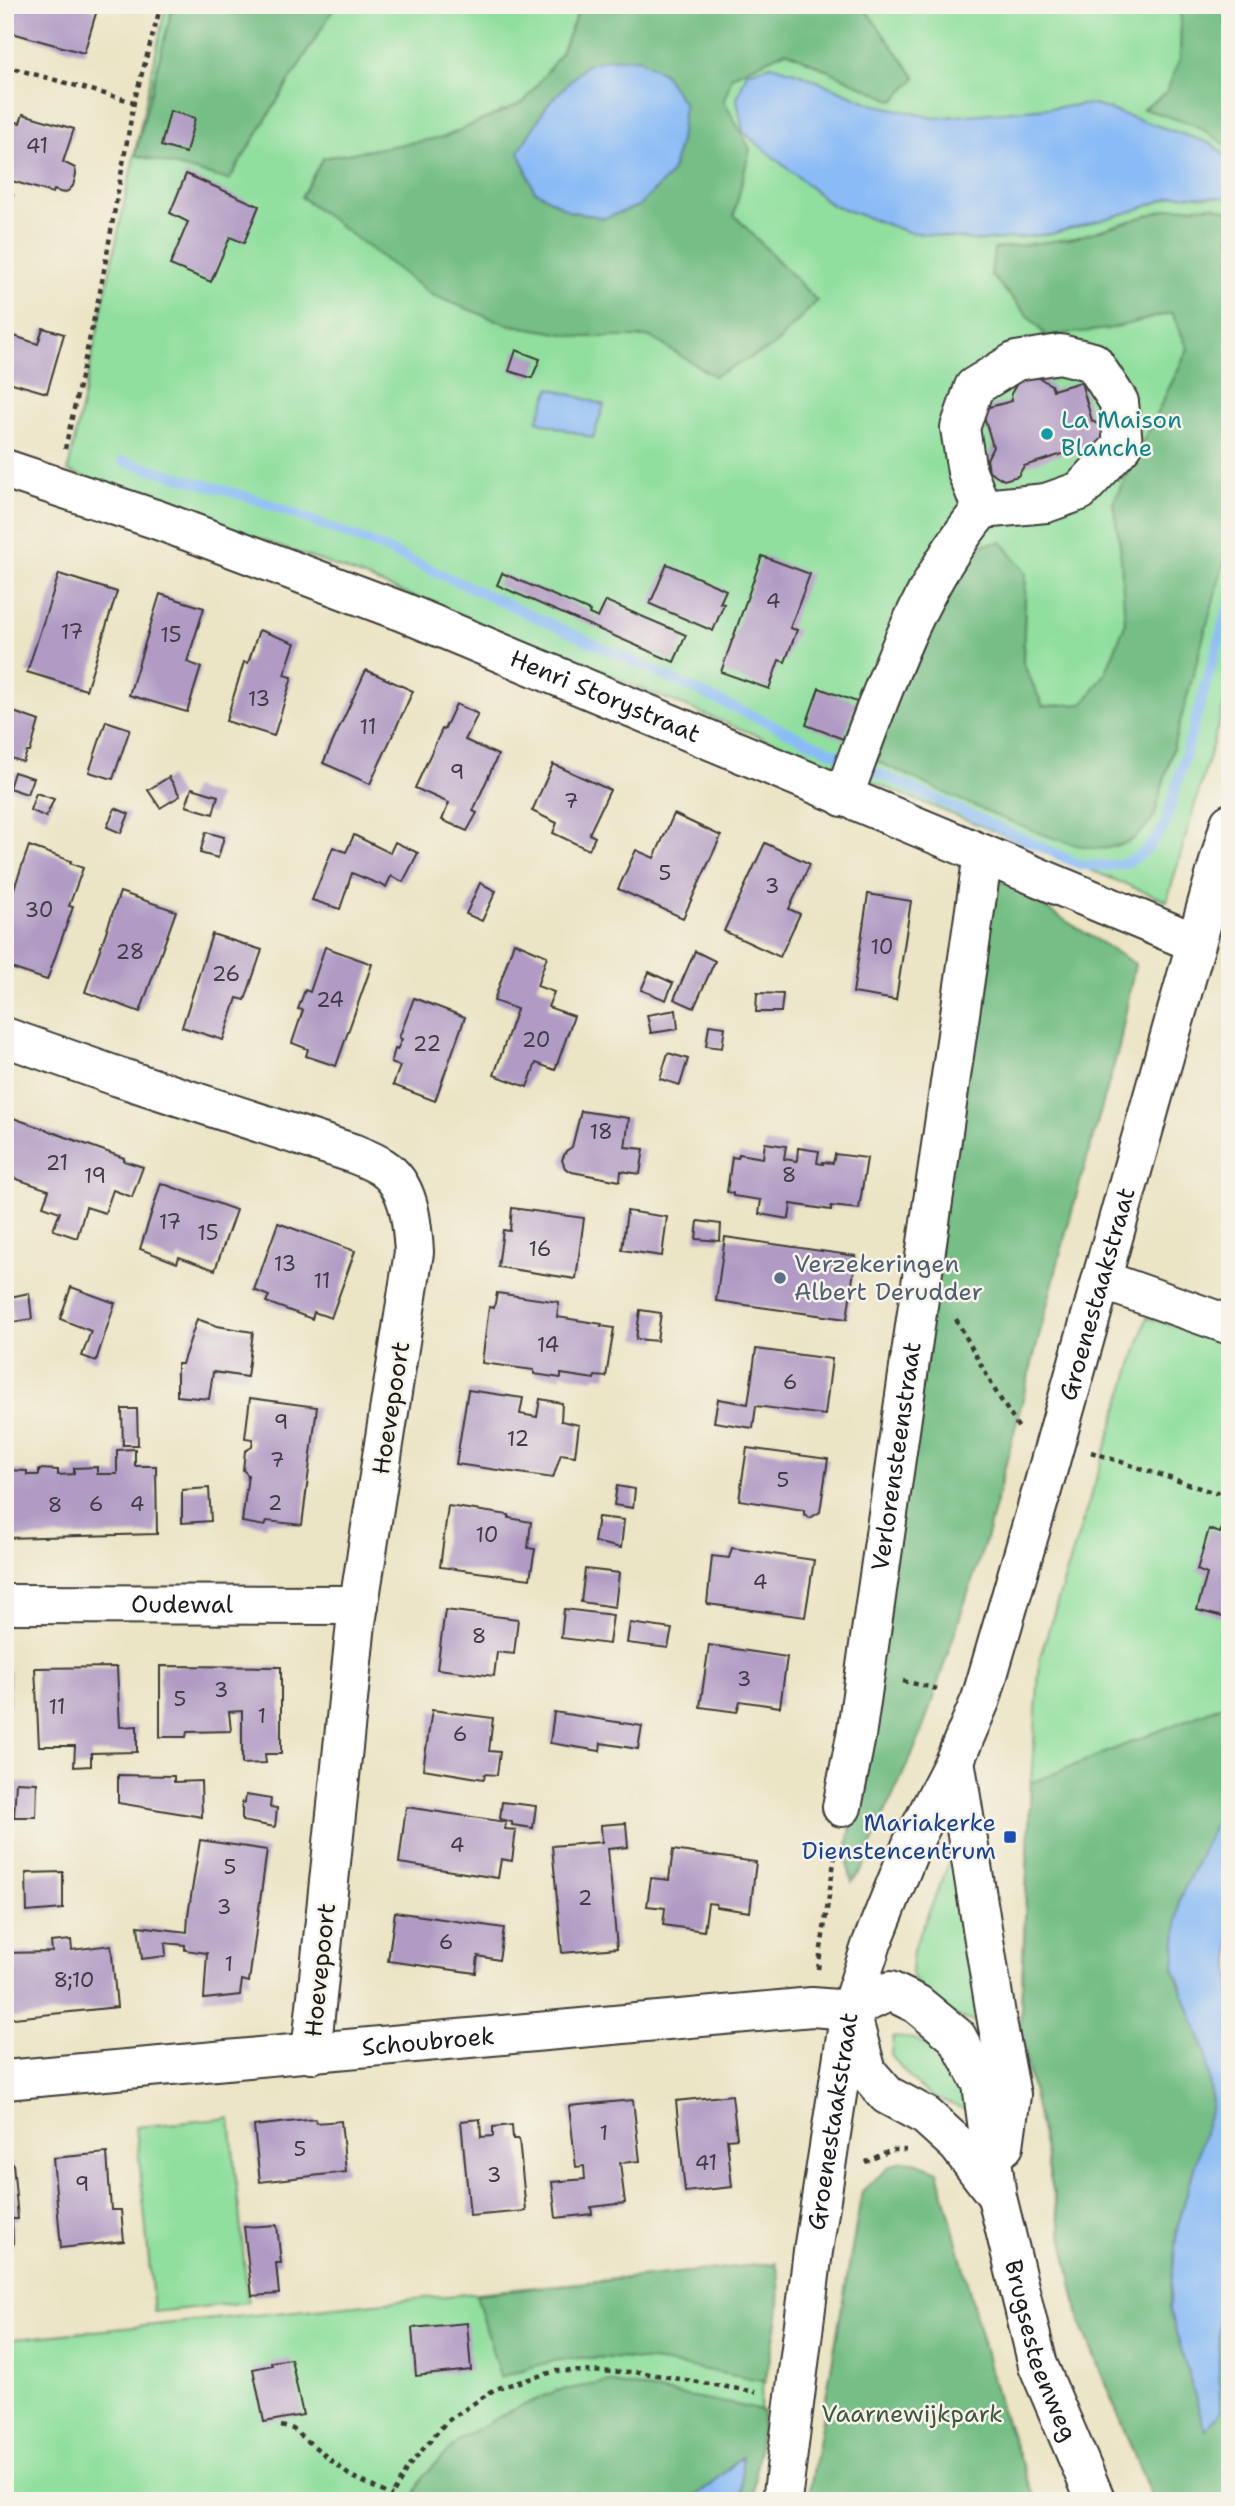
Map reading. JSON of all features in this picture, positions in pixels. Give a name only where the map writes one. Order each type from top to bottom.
[{"type":"street","points":[[851,774],[891,667],[937,575],[969,523],[982,509],[1046,503],[1080,491],[1123,444],[1119,402],[1093,362],[1060,354],[1016,361],[974,387],[960,428],[967,472],[972,490],[982,509]]},
{"type":"street","name":"Henri Storystraat","points":[[5,469],[158,520],[851,774],[984,854],[1196,943]]},
{"type":"street","name":"Groenestaakstraat","points":[[782,2501],[813,2251],[850,2010],[872,1943],[912,1844],[955,1760],[981,1699],[1039,1437],[1102,1280],[1230,823]]},
{"type":"street","name":"Verlorensteenstraat","points":[[842,1807],[865,1673],[984,854]]},
{"type":"street","name":"Hoevepoort","points":[[5,1037],[352,1153],[384,1168],[401,1189],[411,1211],[414,1252],[359,1605],[311,2054]]},
{"type":"street","points":[[1102,1280],[1230,1325]]},
{"type":"street","name":"Oudewal","points":[[5,1604],[359,1605]]},
{"type":"street","points":[[955,1760],[997,2021],[1012,2095],[997,2197]]},
{"type":"street","name":"Brugsesteenweg","points":[[850,2010],[890,1991],[917,2004],[957,2037],[982,2084],[997,2197],[1038,2365],[1096,2501]]},
{"type":"street","name":"Schoubroek","points":[[5,2080],[812,2007],[850,2010]]},
{"type":"street","points":[[850,2010],[867,2072],[887,2095],[926,2116],[958,2145],[997,2197]]},
{"type":"path","points":[[57,486],[101,287],[134,102],[161,5]]},
{"type":"path","points":[[5,66],[134,102]]},
{"type":"path","points":[[924,1268],[950,1308],[996,1392],[1039,1437],[1216,1493],[1230,1487]]},
{"type":"path","points":[[865,1673],[981,1699]]},
{"type":"path","points":[[812,2007],[842,1807]]},
{"type":"path","points":[[826,2179],[892,2150],[947,2150],[970,2160]]},
{"type":"path","points":[[281,2426],[293,2429],[349,2475],[390,2498],[408,2467],[446,2422],[495,2389],[556,2371],[639,2372],[795,2399]]},
{"type":"green space","points":[[166,5],[1230,5],[1230,684],[1167,901],[357,574],[68,471]]},
{"type":"green space","points":[[173,5],[336,5],[229,180],[135,155]]},
{"type":"green space","points":[[581,5],[862,5],[916,78],[894,101],[786,51],[732,76],[724,101],[750,149],[734,215],[817,301],[773,347],[714,376],[650,337],[581,337],[506,324],[432,295],[301,197],[323,158],[444,137],[524,102],[561,53]],"holes":[[[639,206],[603,218],[569,211]]]},
{"type":"green space","points":[[1181,5],[1230,5],[1230,147],[1195,125],[1143,109],[1166,93],[1180,58]]},
{"type":"green space","points":[[1214,206],[1230,212],[1230,541],[1154,817],[1130,841],[1107,848],[1088,847],[1060,840],[991,814],[872,759],[906,662],[973,546],[1002,542],[1026,573],[1023,663],[1043,706],[1083,704],[1105,674],[1125,624],[1120,545],[1113,503],[1188,349],[1172,313],[1108,329],[1046,336],[991,275],[994,249],[1075,238],[1171,208]]},
{"type":"green space","points":[[994,876],[1135,964],[1119,1047],[1068,1225],[987,1536],[920,1737],[878,1828],[863,1868],[852,1882],[846,1859]]},
{"type":"green space","points":[[1147,1317],[1230,1344],[1230,2501],[1153,2501],[1080,2321],[1020,2030],[1031,1783],[1040,1657]]},
{"type":"green space","points":[[1230,1702],[1230,1806],[1214,1825],[1174,1968],[1206,2053],[1212,2105],[1177,2229],[1170,2309],[1205,2429],[1219,2328],[1223,2261],[1230,2239],[1230,2501],[1153,2501],[1080,2321],[1020,2030],[1031,1783]]},
{"type":"green space","points":[[956,1846],[988,2025],[956,2017],[924,1997],[911,1973],[913,1950]]},
{"type":"green space","points":[[893,2037],[915,2039],[958,2064],[975,2112],[946,2103],[918,2086],[891,2055]]},
{"type":"green space","points":[[230,2118],[248,2302],[154,2312],[136,2127]]},
{"type":"green space","name":"Vaarnewijkpark","points":[[902,2161],[915,2162],[938,2171],[1000,2407],[1036,2501],[808,2501],[862,2191],[889,2167]]},
{"type":"green space","points":[[776,2263],[750,2501],[5,2501],[5,2340]]},
{"type":"green space","points":[[776,2263],[779,2308],[765,2382],[667,2363],[617,2358],[567,2359],[500,2377],[476,2294]]},
{"type":"green space","points":[[609,2382],[763,2411],[753,2501],[742,2501],[742,2457],[709,2487],[687,2501],[589,2501],[577,2491],[542,2496],[535,2501],[412,2501],[423,2476],[460,2439],[510,2411],[556,2391]]},
{"type":"water","points":[[638,58],[664,74],[684,104],[680,141],[671,174],[639,206],[604,218],[569,211],[534,190],[519,151],[548,104],[586,65],[607,59]]},
{"type":"water","points":[[771,65],[798,73],[872,104],[935,118],[1092,104],[1212,144],[1230,160],[1230,198],[1177,195],[1133,211],[1051,234],[981,241],[908,232],[832,205],[743,132],[737,99],[747,72]]},
{"type":"water","points":[[550,388],[604,405],[593,438],[537,421]]},
{"type":"water","points":[[1230,1806],[1230,2239],[1219,2303],[1220,2412],[1205,2430],[1169,2309],[1177,2229],[1212,2104],[1206,2053],[1174,1968],[1179,1900],[1214,1825]]},
{"type":"water","points":[[742,2456],[742,2501],[687,2501],[709,2487]]},
{"type":"building","points":[[10,5],[83,5],[97,10],[84,53],[5,31]]},
{"type":"building","points":[[170,111],[195,118],[186,153],[161,146]]},
{"type":"building","points":[[23,114],[74,129],[63,162],[75,168],[73,186],[68,191],[63,193],[54,190],[53,193],[5,179],[5,119],[20,123]]},
{"type":"building","points":[[186,174],[259,206],[244,243],[230,237],[211,282],[170,265],[188,222],[170,213]]},
{"type":"building","points":[[5,193],[13,195],[6,218],[5,218]]},
{"type":"building","points":[[43,328],[64,334],[47,393],[5,381],[5,333],[38,344]]},
{"type":"building","points":[[516,350],[540,359],[532,378],[509,371]]},
{"type":"building","name":"La Maison Blanche","points":[[1036,376],[1051,385],[1053,390],[1081,382],[1092,421],[1103,427],[1107,441],[1099,454],[1084,458],[1075,450],[1024,466],[1018,476],[1004,480],[989,471],[987,459],[993,447],[982,409],[1012,401],[1011,394],[1018,381]]},
{"type":"building","points":[[5,554],[12,556],[6,576],[5,576]]},
{"type":"building","points":[[762,556],[810,574],[790,628],[797,630],[785,662],[779,660],[769,689],[721,672]]},
{"type":"building","points":[[667,564],[726,590],[720,603],[724,604],[713,631],[650,604]]},
{"type":"building","points":[[502,573],[590,611],[589,614],[598,618],[606,601],[686,635],[674,662],[497,585]]},
{"type":"building","points":[[59,574],[117,592],[86,690],[27,672]]},
{"type":"building","points":[[160,594],[204,608],[187,662],[201,667],[187,712],[129,695]]},
{"type":"building","points":[[259,630],[295,643],[284,675],[292,677],[274,736],[226,721],[244,662],[248,663]]},
{"type":"building","points":[[366,670],[413,691],[370,784],[323,763]]},
{"type":"building","points":[[819,688],[857,702],[843,739],[806,725]]},
{"type":"building","points":[[456,704],[478,714],[465,740],[498,755],[473,811],[477,813],[467,831],[442,820],[449,803],[415,788]]},
{"type":"building","points":[[8,710],[39,721],[30,752],[27,752],[23,762],[5,756],[5,720]]},
{"type":"building","points":[[106,721],[130,729],[113,779],[89,772]]},
{"type":"building","points":[[553,764],[610,790],[589,834],[595,837],[589,850],[553,833],[557,823],[532,811]]},
{"type":"building","points":[[14,772],[33,778],[27,794],[9,788]]},
{"type":"building","points":[[169,777],[180,796],[160,808],[148,790]]},
{"type":"building","points":[[192,788],[218,796],[213,814],[186,806]]},
{"type":"building","points":[[36,793],[54,799],[46,817],[30,810]]},
{"type":"building","points":[[115,808],[129,814],[121,833],[107,827]]},
{"type":"building","points":[[674,814],[721,836],[683,918],[618,889],[636,850],[654,858]]},
{"type":"building","points":[[206,832],[224,837],[218,858],[200,853]]},
{"type":"building","points":[[354,835],[390,853],[395,842],[418,853],[403,882],[391,876],[386,887],[352,873],[340,909],[312,900],[333,847],[346,852]]},
{"type":"building","points":[[765,843],[810,864],[789,909],[800,914],[780,957],[724,931]]},
{"type":"building","points":[[29,846],[83,868],[69,906],[73,907],[47,980],[5,966],[5,914]]},
{"type":"building","points":[[480,883],[496,891],[482,921],[466,914]]},
{"type":"building","points":[[120,892],[176,911],[140,1012],[85,992]]},
{"type":"building","points":[[868,894],[911,901],[896,1000],[853,993]]},
{"type":"building","points":[[212,934],[262,950],[245,1000],[237,998],[223,1040],[182,1027]]},
{"type":"building","points":[[514,942],[547,956],[537,986],[554,992],[548,1007],[574,1016],[555,1070],[536,1063],[527,1087],[494,1075],[517,1009],[494,1001]]},
{"type":"building","points":[[325,947],[372,964],[336,1066],[306,1056],[308,1049],[292,1043],[303,1010],[298,1009],[305,990],[310,992]]},
{"type":"building","points":[[695,951],[715,961],[694,1008],[674,999]]},
{"type":"building","points":[[649,972],[673,983],[666,1000],[641,990]]},
{"type":"building","points":[[757,993],[783,994],[781,1012],[756,1012]]},
{"type":"building","points":[[414,998],[465,1017],[435,1101],[393,1085],[400,1066],[391,1063],[395,1049],[397,1050],[402,1039],[399,1038]]},
{"type":"building","points":[[676,1010],[678,1029],[651,1033],[647,1015]]},
{"type":"building","points":[[709,1025],[725,1027],[722,1048],[706,1046]]},
{"type":"building","points":[[668,1053],[688,1059],[680,1085],[660,1079]]},
{"type":"building","points":[[581,1111],[629,1118],[625,1147],[644,1149],[640,1174],[621,1171],[620,1181],[572,1172],[565,1168],[562,1160],[566,1151],[572,1147]]},
{"type":"building","points":[[5,1115],[143,1167],[132,1197],[113,1190],[105,1213],[86,1207],[77,1238],[53,1230],[60,1212],[43,1206],[49,1190],[5,1175]]},
{"type":"building","points":[[765,1143],[786,1146],[784,1159],[797,1161],[798,1148],[819,1151],[817,1163],[823,1164],[833,1163],[835,1154],[867,1158],[859,1209],[831,1206],[831,1210],[791,1204],[789,1219],[759,1214],[761,1200],[733,1196],[733,1193],[727,1192],[732,1157],[738,1158],[739,1154],[763,1158]]},
{"type":"building","points":[[161,1183],[236,1210],[215,1270],[179,1257],[177,1263],[140,1249]]},
{"type":"building","points":[[512,1208],[584,1218],[576,1279],[498,1267],[503,1230],[510,1231]]},
{"type":"building","points":[[627,1211],[667,1217],[662,1256],[622,1250]]},
{"type":"building","points":[[698,1221],[721,1224],[720,1241],[696,1239]]},
{"type":"building","points":[[278,1223],[355,1251],[331,1318],[314,1312],[312,1319],[266,1302],[269,1296],[254,1290]]},
{"type":"building","name":"Verzekeringen Albert Derudder","points":[[725,1237],[856,1256],[847,1319],[716,1301]]},
{"type":"building","points":[[71,1287],[115,1303],[96,1361],[82,1356],[91,1331],[60,1319]]},
{"type":"building","points":[[29,1293],[32,1319],[14,1322],[10,1297]]},
{"type":"building","points":[[497,1293],[559,1302],[557,1317],[614,1328],[606,1377],[595,1376],[594,1379],[561,1374],[561,1378],[534,1374],[534,1370],[482,1363],[489,1307],[494,1308]]},
{"type":"building","points":[[640,1310],[661,1313],[657,1341],[636,1339]]},
{"type":"building","points":[[197,1319],[217,1326],[253,1332],[247,1377],[213,1372],[209,1399],[177,1396],[177,1364],[182,1364]]},
{"type":"building","points":[[756,1349],[832,1359],[825,1415],[756,1406],[753,1428],[714,1422],[718,1399],[748,1404]]},
{"type":"building","points":[[468,1390],[523,1398],[520,1414],[537,1417],[540,1399],[562,1403],[561,1421],[579,1425],[575,1456],[561,1454],[553,1478],[456,1464]]},
{"type":"building","points":[[250,1398],[317,1407],[302,1525],[267,1521],[265,1526],[242,1522],[248,1475],[243,1470],[245,1451],[252,1447],[253,1439],[245,1438]]},
{"type":"building","points":[[122,1409],[137,1409],[138,1445],[123,1445]]},
{"type":"building","points":[[747,1448],[828,1459],[820,1512],[810,1518],[804,1514],[804,1510],[739,1500]]},
{"type":"building","points":[[135,1449],[135,1466],[156,1466],[157,1534],[5,1538],[5,1470],[27,1471],[27,1475],[39,1475],[39,1469],[58,1470],[58,1475],[74,1474],[74,1468],[97,1467],[97,1474],[117,1474],[117,1450]]},
{"type":"building","points":[[617,1486],[635,1489],[633,1508],[614,1505]]},
{"type":"building","points":[[209,1488],[211,1521],[182,1523],[182,1490]]},
{"type":"building","points":[[448,1506],[509,1515],[509,1518],[531,1522],[528,1548],[535,1549],[530,1579],[440,1567]]},
{"type":"building","points":[[1230,1511],[1230,1619],[1197,1610],[1207,1574],[1197,1570],[1209,1529],[1220,1533]]},
{"type":"building","points":[[598,1517],[624,1520],[621,1548],[594,1542]]},
{"type":"building","points":[[732,1548],[814,1560],[805,1617],[707,1604],[712,1556],[729,1558]]},
{"type":"building","points":[[585,1569],[619,1573],[615,1607],[581,1602]]},
{"type":"building","points":[[564,1609],[613,1615],[609,1644],[561,1638]]},
{"type":"building","points":[[445,1610],[518,1619],[514,1654],[497,1652],[494,1676],[437,1669]]},
{"type":"building","points":[[630,1623],[672,1629],[668,1648],[627,1643]]},
{"type":"building","points":[[709,1645],[787,1657],[780,1707],[740,1701],[737,1712],[700,1707]]},
{"type":"building","points":[[160,1666],[281,1667],[281,1754],[265,1754],[266,1763],[242,1764],[242,1711],[229,1712],[231,1731],[187,1732],[186,1737],[160,1737]]},
{"type":"building","points":[[117,1667],[120,1727],[137,1726],[137,1752],[91,1753],[91,1766],[74,1767],[75,1746],[39,1746],[35,1668]]},
{"type":"building","points":[[5,1671],[10,1671],[10,1706],[5,1706]]},
{"type":"building","points":[[432,1710],[493,1718],[489,1751],[500,1752],[497,1775],[485,1774],[484,1779],[423,1769]]},
{"type":"building","points":[[554,1712],[642,1726],[638,1749],[601,1743],[600,1751],[550,1743]]},
{"type":"building","points":[[118,1775],[174,1776],[174,1782],[201,1781],[202,1817],[118,1803]]},
{"type":"building","points":[[16,1782],[37,1783],[36,1817],[14,1817]]},
{"type":"building","points":[[246,1795],[271,1799],[270,1807],[277,1808],[275,1827],[242,1821],[242,1802],[245,1803]]},
{"type":"building","points":[[502,1802],[536,1806],[533,1828],[512,1825],[512,1822],[500,1819]]},
{"type":"building","points":[[406,1807],[506,1822],[505,1829],[516,1830],[512,1861],[501,1859],[498,1878],[399,1863]]},
{"type":"building","points":[[626,1823],[628,1847],[608,1849],[617,1948],[562,1953],[552,1846],[602,1842],[601,1825]]},
{"type":"building","points":[[200,1840],[267,1850],[249,1982],[242,1980],[240,1995],[204,1999],[207,1953],[185,1950],[185,1945],[165,1943],[166,1956],[142,1959],[138,1926],[187,1932]]},
{"type":"building","points":[[673,1850],[756,1862],[750,1912],[716,1907],[716,1904],[708,1903],[704,1931],[663,1925],[665,1908],[647,1906],[651,1878],[669,1880]]},
{"type":"building","points":[[63,1872],[63,1909],[27,1912],[26,1873]]},
{"type":"building","points":[[395,1912],[504,1928],[499,1960],[478,1956],[476,1973],[388,1961]]},
{"type":"building","points":[[71,1940],[72,1950],[111,1945],[117,2007],[5,2019],[5,1953],[52,1952],[51,1942]]},
{"type":"building","points":[[732,2095],[737,2138],[727,2139],[732,2187],[685,2192],[676,2101]]},
{"type":"building","points":[[633,2100],[640,2161],[620,2163],[625,2203],[591,2207],[592,2214],[556,2218],[552,2182],[585,2179],[584,2166],[576,2167],[569,2106]]},
{"type":"building","points":[[315,2119],[316,2123],[341,2121],[346,2172],[260,2182],[254,2126]]},
{"type":"building","points":[[480,2119],[481,2137],[493,2136],[493,2127],[512,2125],[513,2139],[519,2139],[526,2211],[470,2216],[461,2121]]},
{"type":"building","points":[[107,2153],[111,2210],[121,2210],[124,2241],[61,2248],[53,2158]]},
{"type":"building","points":[[13,2163],[18,2219],[12,2219],[13,2245],[5,2246],[5,2164]]},
{"type":"building","points":[[277,2225],[281,2263],[276,2263],[279,2294],[252,2296],[244,2227]]},
{"type":"building","points":[[467,2323],[471,2370],[416,2376],[412,2328]]},
{"type":"building","points":[[291,2359],[303,2415],[264,2422],[253,2369],[272,2365],[271,2362]]},
{"type":"waterway","points":[[123,461],[252,498],[381,547],[1081,865],[1110,866],[1130,861],[1148,848],[1165,825],[1230,602]]},
{"type":"place","name":"La Maison Blanche","points":[[1047,434]]},
{"type":"place","name":"Verzekeringen Albert Derudder","points":[[780,1278]]},
{"type":"place","name":"Mariakerke Dienstencentrum","points":[[1010,1837]]}]
